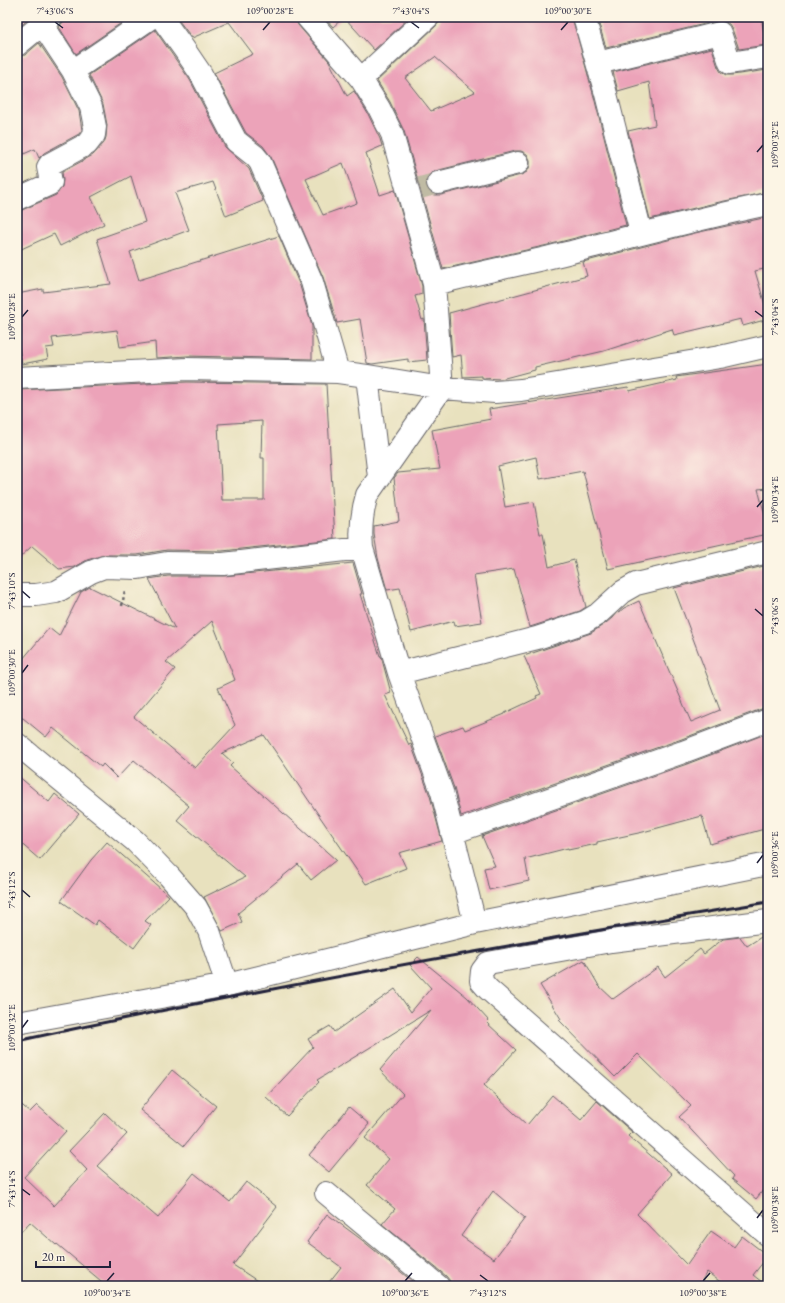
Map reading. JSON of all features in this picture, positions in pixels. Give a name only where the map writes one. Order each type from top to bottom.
[{"type":"street","points":[[73,71],[152,17]]},
{"type":"street","points":[[161,17],[201,74],[236,141],[255,156],[260,162],[312,282],[338,372]]},
{"type":"street","points":[[307,17],[361,79],[379,108],[422,188],[434,284],[442,388],[367,495],[363,511],[361,536],[362,548],[399,673],[442,792],[475,923]]},
{"type":"street","points":[[361,79],[428,17]]},
{"type":"street","points":[[584,17],[598,63],[640,233]]},
{"type":"street","points":[[17,45],[47,21],[91,107],[95,127],[94,135],[87,144],[50,164],[48,167],[51,182],[50,184],[17,199]]},
{"type":"street","points":[[598,63],[720,33],[730,63],[768,57]]},
{"type":"street","points":[[422,188],[518,163]]},
{"type":"street","points":[[434,284],[566,253],[640,233],[768,204]]},
{"type":"street","points":[[17,378],[187,369],[338,372],[442,388],[495,392],[521,390],[720,357],[768,346]]},
{"type":"street","points":[[367,376],[379,477]]},
{"type":"street","points":[[17,595],[36,595],[56,592],[91,572],[104,567],[138,568],[167,563],[223,564],[362,548]]},
{"type":"street","points":[[399,673],[537,638],[585,622],[598,614],[622,592],[636,584],[768,552]]},
{"type":"street","points":[[452,833],[684,752],[768,720]]},
{"type":"street","points":[[17,744],[135,841],[169,876],[196,907],[209,931],[227,984]]},
{"type":"street","points":[[17,1023],[227,984],[475,923],[768,864]]},
{"type":"street","points":[[768,921],[611,941],[488,962],[482,971],[481,981],[488,989],[768,1236]]},
{"type":"street","points":[[326,1193],[438,1286]]},
{"type":"building","points":[[17,17],[31,17],[17,29]]},
{"type":"building","points":[[63,17],[130,17],[76,54],[59,27],[63,22]]},
{"type":"building","points":[[176,17],[295,17],[298,25],[329,61],[347,96],[354,91],[368,114],[382,146],[366,153],[380,195],[395,190],[422,286],[422,294],[415,296],[422,320],[424,319],[427,360],[408,362],[408,359],[372,364],[367,363],[360,319],[337,323],[323,277],[271,157],[263,146],[246,133],[214,73],[253,54],[229,22],[192,38]],"holes":[[[343,163],[357,203],[323,215],[306,179]]]},
{"type":"building","points":[[324,17],[344,17],[333,27]]},
{"type":"building","points":[[344,17],[410,17],[374,50]]},
{"type":"building","points":[[440,17],[572,17],[626,225],[548,245],[443,269],[404,131],[390,102],[377,81],[440,21]],"holes":[[[435,57],[475,92],[431,111],[405,78]],[[515,151],[521,151],[527,154],[530,160],[530,166],[527,172],[521,175],[441,195],[434,195],[429,192],[426,186],[426,179],[435,171]]]},
{"type":"building","points":[[624,17],[761,17],[766,45],[739,49],[729,24],[724,21],[717,21],[606,48],[599,24]]},
{"type":"building","points":[[155,30],[190,80],[225,147],[249,169],[263,201],[226,216],[213,182],[175,193],[189,230],[130,252],[139,280],[279,236],[300,286],[312,326],[312,359],[187,356],[156,358],[155,342],[120,347],[117,330],[52,338],[54,347],[46,348],[48,359],[22,364],[17,338],[17,294],[43,289],[43,292],[111,284],[97,239],[145,222],[131,176],[91,197],[104,224],[60,246],[54,234],[17,251],[17,211],[56,195],[62,187],[62,172],[93,155],[104,143],[107,125],[103,104],[89,75]]},
{"type":"building","points":[[39,43],[62,77],[79,111],[82,130],[79,134],[44,153],[39,158],[35,149],[17,157],[17,57],[25,55]]},
{"type":"building","points":[[712,48],[718,67],[721,72],[726,75],[768,70],[768,192],[650,219],[628,131],[655,125],[649,82],[618,91],[613,72]]},
{"type":"building","points":[[768,217],[768,268],[755,271],[768,319],[743,326],[741,319],[674,335],[672,329],[604,351],[535,367],[535,370],[501,379],[482,378],[482,376],[463,377],[461,355],[452,357],[449,313],[587,276],[583,262],[695,233]]},
{"type":"building","points":[[768,364],[768,488],[758,489],[768,527],[768,534],[608,569],[583,471],[540,479],[536,457],[498,466],[505,507],[534,502],[540,534],[543,534],[549,567],[574,560],[586,607],[580,611],[530,627],[514,569],[474,575],[482,622],[455,626],[454,621],[411,632],[400,588],[387,590],[378,558],[374,526],[399,521],[394,478],[398,473],[440,469],[432,430],[491,419],[489,409],[628,387],[629,391],[677,380],[676,377]]},
{"type":"building","points":[[187,382],[326,384],[335,539],[222,551],[167,550],[137,555],[104,555],[87,560],[75,567],[59,569],[32,546],[17,560],[17,498],[20,496],[17,481],[17,390]],"holes":[[[262,421],[261,458],[264,458],[264,500],[222,500],[218,424]]]},
{"type":"building","points":[[353,563],[362,594],[360,594],[381,656],[391,693],[385,695],[409,745],[411,744],[430,796],[442,841],[399,853],[406,868],[366,884],[264,735],[222,753],[233,763],[230,766],[336,860],[311,880],[298,864],[238,913],[242,922],[222,931],[204,897],[245,877],[177,820],[189,806],[134,760],[117,778],[103,764],[101,767],[53,728],[46,737],[23,718],[17,718],[17,666],[49,628],[59,636],[81,592],[90,587],[175,629],[149,579],[168,576],[224,576]],"holes":[[[212,621],[235,680],[218,688],[235,725],[195,768],[134,717],[175,669],[166,662]]]},
{"type":"building","points":[[768,565],[768,708],[764,708],[679,740],[461,816],[454,788],[435,736],[463,726],[465,730],[505,714],[537,698],[536,696],[541,694],[524,656],[591,633],[624,608],[639,601],[691,722],[720,710],[674,588]]},
{"type":"building","points":[[768,733],[768,828],[710,844],[702,816],[643,832],[597,842],[597,844],[568,850],[568,848],[525,859],[529,881],[489,890],[484,868],[495,866],[482,836],[687,764]]},
{"type":"building","points":[[17,775],[49,802],[55,794],[79,814],[40,860],[17,840]]},
{"type":"building","points":[[107,842],[169,896],[145,921],[151,925],[134,948],[98,920],[95,925],[61,901],[91,860]]},
{"type":"building","points":[[768,934],[768,1184],[756,1199],[732,1179],[734,1176],[679,1117],[691,1106],[638,1054],[615,1077],[559,1020],[561,1019],[540,985],[584,960],[599,986],[613,999],[658,967],[665,977],[700,949],[704,954],[723,939],[740,937],[747,946]]},
{"type":"building","points":[[418,957],[467,997],[489,1021],[487,1023],[516,1050],[484,1085],[527,1125],[552,1095],[581,1120],[597,1101],[632,1132],[628,1136],[672,1174],[637,1214],[687,1265],[711,1231],[734,1247],[742,1236],[768,1256],[753,1275],[767,1286],[726,1286],[707,1272],[702,1280],[708,1286],[450,1286],[450,1281],[446,1276],[382,1224],[395,1209],[367,1185],[389,1159],[365,1138],[403,1094],[380,1070],[431,1010],[317,1080],[319,1082],[287,1116],[266,1097],[313,1047],[308,1039],[330,1026],[334,1032],[395,989],[411,1012],[431,988],[410,965]],"holes":[[[493,1191],[525,1218],[494,1259],[461,1236]]]},
{"type":"building","points":[[172,1070],[216,1106],[184,1146],[140,1110]]},
{"type":"building","points":[[17,1101],[30,1112],[37,1105],[66,1131],[24,1177],[54,1206],[87,1170],[69,1151],[105,1113],[127,1134],[97,1166],[158,1218],[194,1173],[230,1202],[246,1182],[277,1207],[233,1265],[265,1286],[107,1286],[30,1222],[17,1236]]},
{"type":"building","points":[[349,1107],[369,1124],[329,1172],[309,1155]]},
{"type":"building","points":[[327,1214],[362,1240],[418,1286],[326,1286],[341,1267],[307,1242]]},
{"type":"tunnel","points":[[420,188],[438,183]]},
{"type":"railway","points":[[17,1041],[298,984],[580,933],[768,902]]}]
